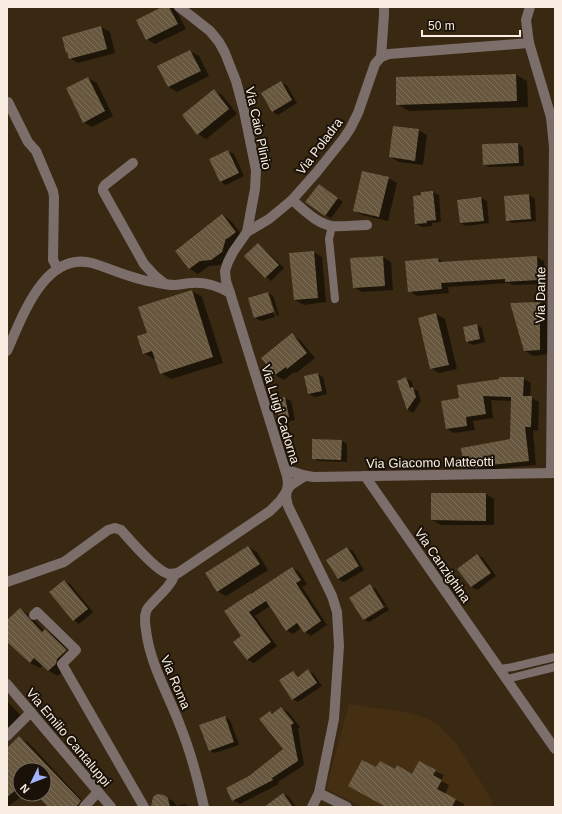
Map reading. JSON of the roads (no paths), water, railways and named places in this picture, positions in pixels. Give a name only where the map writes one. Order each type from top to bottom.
[{"type":"street","name":"Via Caio Plinio","points":[[179,7],[210,31],[219,42],[225,53],[236,81],[244,111],[256,170],[255,189],[247,232],[233,252],[228,262],[226,271],[226,280],[230,293]]},
{"type":"street","points":[[384,7],[381,57],[389,54],[528,43]]},
{"type":"street","name":"Via Dante","points":[[530,7],[526,20],[528,43],[553,118],[553,473]]},
{"type":"street","name":"Via Poladra","points":[[247,232],[269,219],[292,200],[316,173],[350,129],[358,113],[375,64],[381,57]]},
{"type":"street","points":[[8,102],[28,142],[36,151],[53,191],[53,260],[58,269]]},
{"type":"street","points":[[133,163],[105,185],[102,191],[144,264],[165,284]]},
{"type":"street","points":[[292,200],[308,214],[321,222],[332,226],[367,225]]},
{"type":"street","points":[[7,351],[22,317],[42,283],[52,273],[66,264],[78,262],[90,263],[148,282],[175,285],[192,283],[207,284],[230,293]]},
{"type":"street","name":"Via Luigi Cadorna","points":[[230,293],[285,469],[288,483],[286,497],[288,506],[332,596],[337,612],[339,646],[334,719],[318,793],[312,807]]},
{"type":"street","name":"Via Giacomo Matteotti","points":[[285,469],[297,474],[314,477],[553,473]]},
{"type":"street","points":[[7,582],[64,562],[108,530],[114,528],[121,530],[158,568],[168,574],[178,573],[270,511],[294,483],[305,476]]},
{"type":"street","name":"Via Canzighina","points":[[365,476],[555,749]]},
{"type":"street","name":"Via Roma","points":[[175,574],[172,581],[149,607],[144,620],[147,642],[153,663],[182,728],[195,770],[204,807]]},
{"type":"street","points":[[34,616],[37,612],[76,650],[62,664],[144,807]]},
{"type":"street","name":"Via Emilio Cantaluppi","points":[[7,684],[111,807]]},
{"type":"street","points":[[7,736],[30,712]]},
{"type":"street","points":[[84,807],[98,792]]},
{"type":"street","points":[[318,793],[347,807]]},
{"type":"lane","points":[[332,226],[329,239],[335,300]]},
{"type":"lane","points":[[500,669],[514,667],[555,656]]},
{"type":"lane","points":[[507,679],[555,667]]}]
